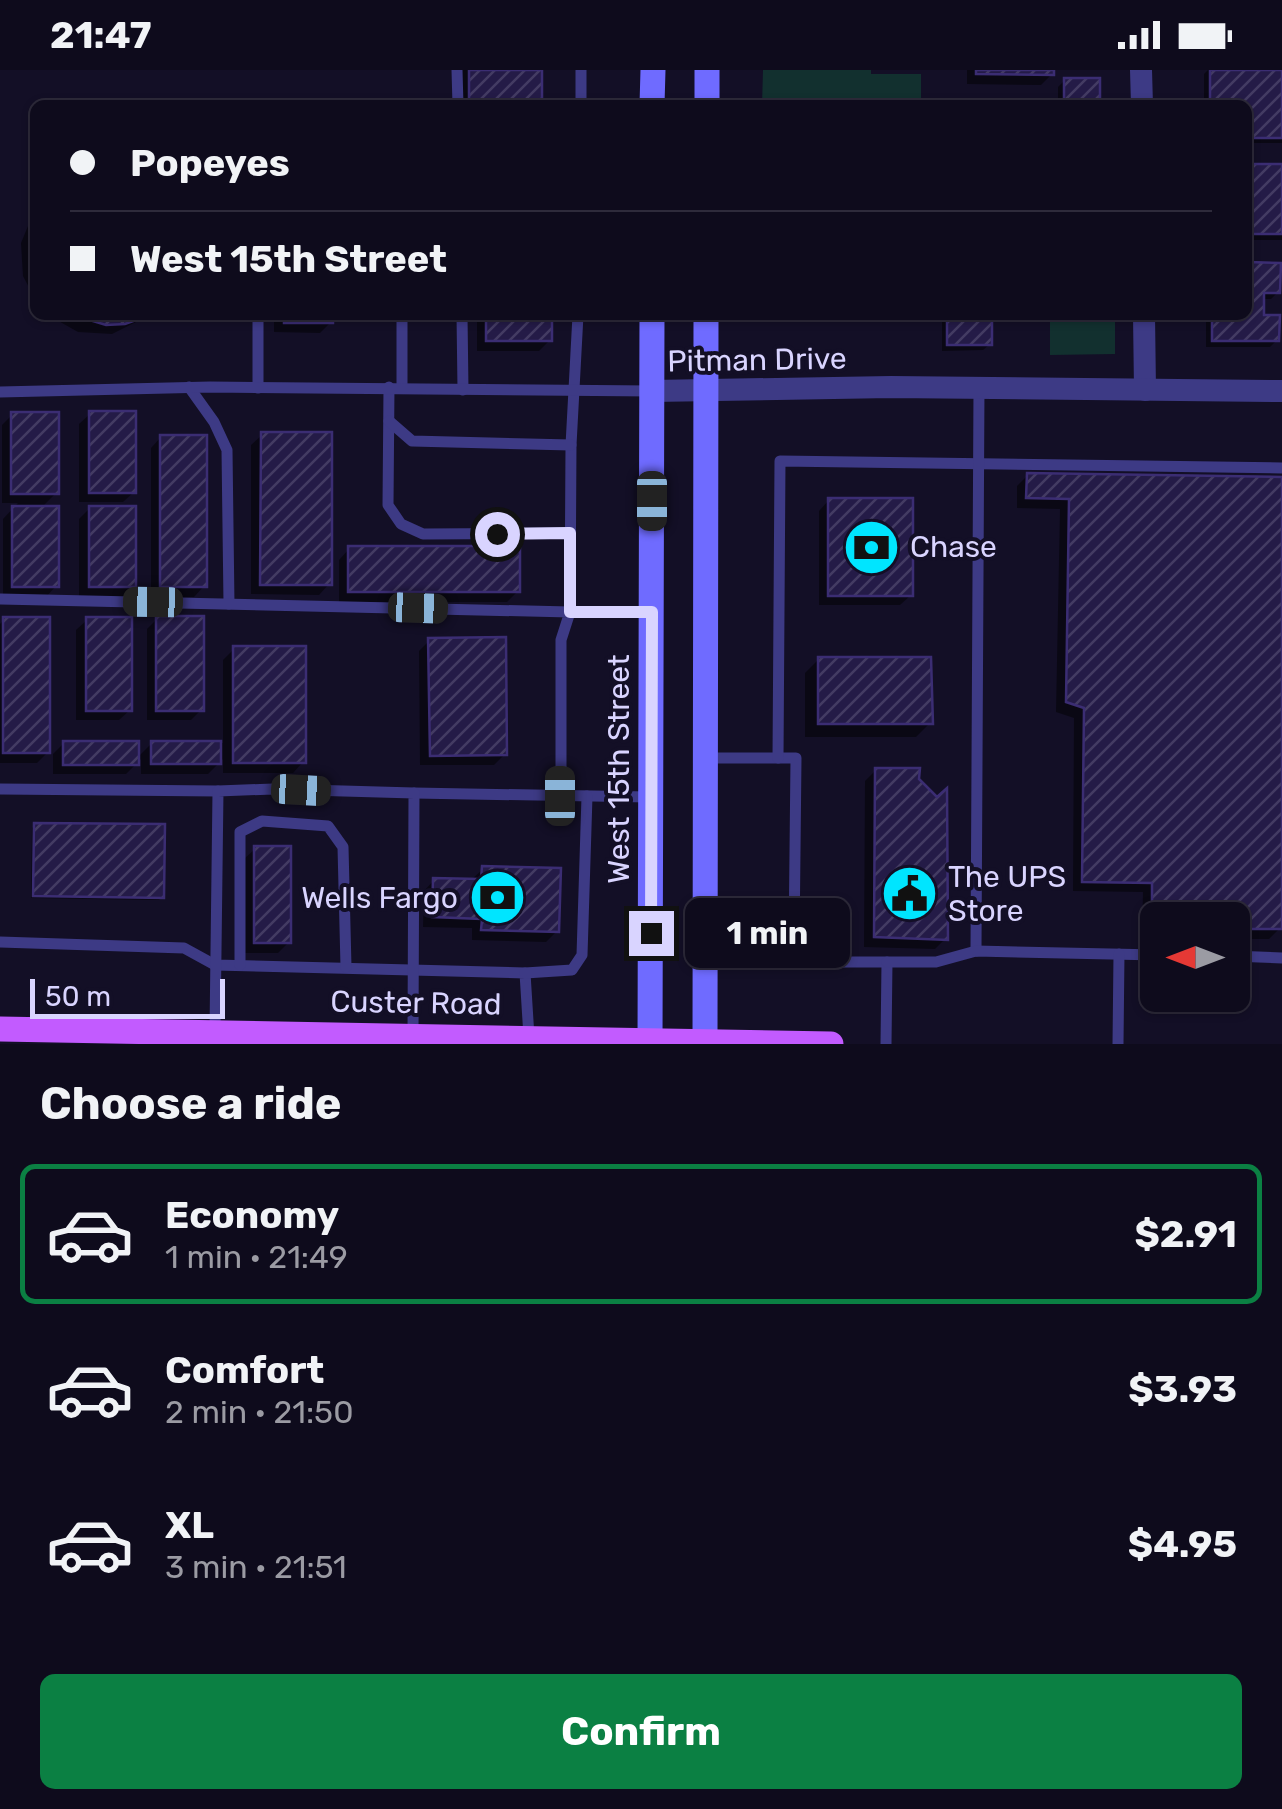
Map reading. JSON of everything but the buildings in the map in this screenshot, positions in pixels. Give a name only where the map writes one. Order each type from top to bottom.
[{"type":"main road","points":[[652,70],[652,100]]},
{"type":"main road","points":[[706,100],[707,70]]},
{"type":"main road","name":"West 15th Street","points":[[650,1042],[652,320]]},
{"type":"main road","points":[[705,1042],[706,320]]},
{"type":"main road","name":"Custer Road","points":[[0,1029],[215,1037],[413,1035],[832,1044]]},
{"type":"street","points":[[1142,70],[1142,100]]},
{"type":"street","points":[[1144,320],[1145,390]]},
{"type":"street","name":"Pitman Drive","points":[[652,391],[980,388],[1282,391]]},
{"type":"lane","points":[[458,70],[458,100]]},
{"type":"lane","points":[[581,70],[581,100]]},
{"type":"lane","points":[[258,320],[258,388]]},
{"type":"lane","points":[[402,320],[396,387],[388,422],[388,505],[401,524],[424,534],[570,533]]},
{"type":"lane","points":[[462,320],[464,390]]},
{"type":"lane","points":[[560,796],[561,640],[570,612],[571,446],[578,320]]},
{"type":"lane","name":"Pitman Drive","points":[[0,392],[396,387],[652,391]]},
{"type":"lane","points":[[190,388],[214,422],[227,450],[229,604]]},
{"type":"lane","points":[[976,951],[980,388]]},
{"type":"lane","points":[[388,422],[412,441],[571,446]]},
{"type":"lane","points":[[778,758],[780,460],[1282,468]]},
{"type":"lane","points":[[0,599],[652,612]]},
{"type":"lane","points":[[708,758],[796,758],[794,944],[816,962],[936,962],[976,951],[1140,954]]},
{"type":"lane","points":[[0,789],[218,792],[273,789],[652,798]]},
{"type":"lane","points":[[215,1037],[218,792]]},
{"type":"lane","points":[[413,1035],[414,793]]},
{"type":"lane","points":[[0,942],[184,948],[215,965],[525,973],[572,970],[582,956],[587,796]]},
{"type":"lane","points":[[240,965],[240,832],[262,822],[328,826],[343,847],[346,967]]},
{"type":"lane","points":[[1118,1044],[1119,954]]},
{"type":"lane","points":[[1250,957],[1282,958]]},
{"type":"lane","points":[[886,962],[886,1044]]},
{"type":"lane","points":[[525,973],[529,1037]]},
{"type":"green space","points":[[763,70],[921,74],[921,100],[762,100]]},
{"type":"green space","points":[[1050,320],[1115,320],[1115,354],[1050,355]]},
{"type":"place","name":"Chase","points":[[871,547]]},
{"type":"place","name":"The UPS Store","points":[[909,894]]},
{"type":"place","name":"Wells Fargo","points":[[497,898]]},
{"type":"route","points":[[497,534],[570,533],[570,612],[652,612],[651,933]]}]
